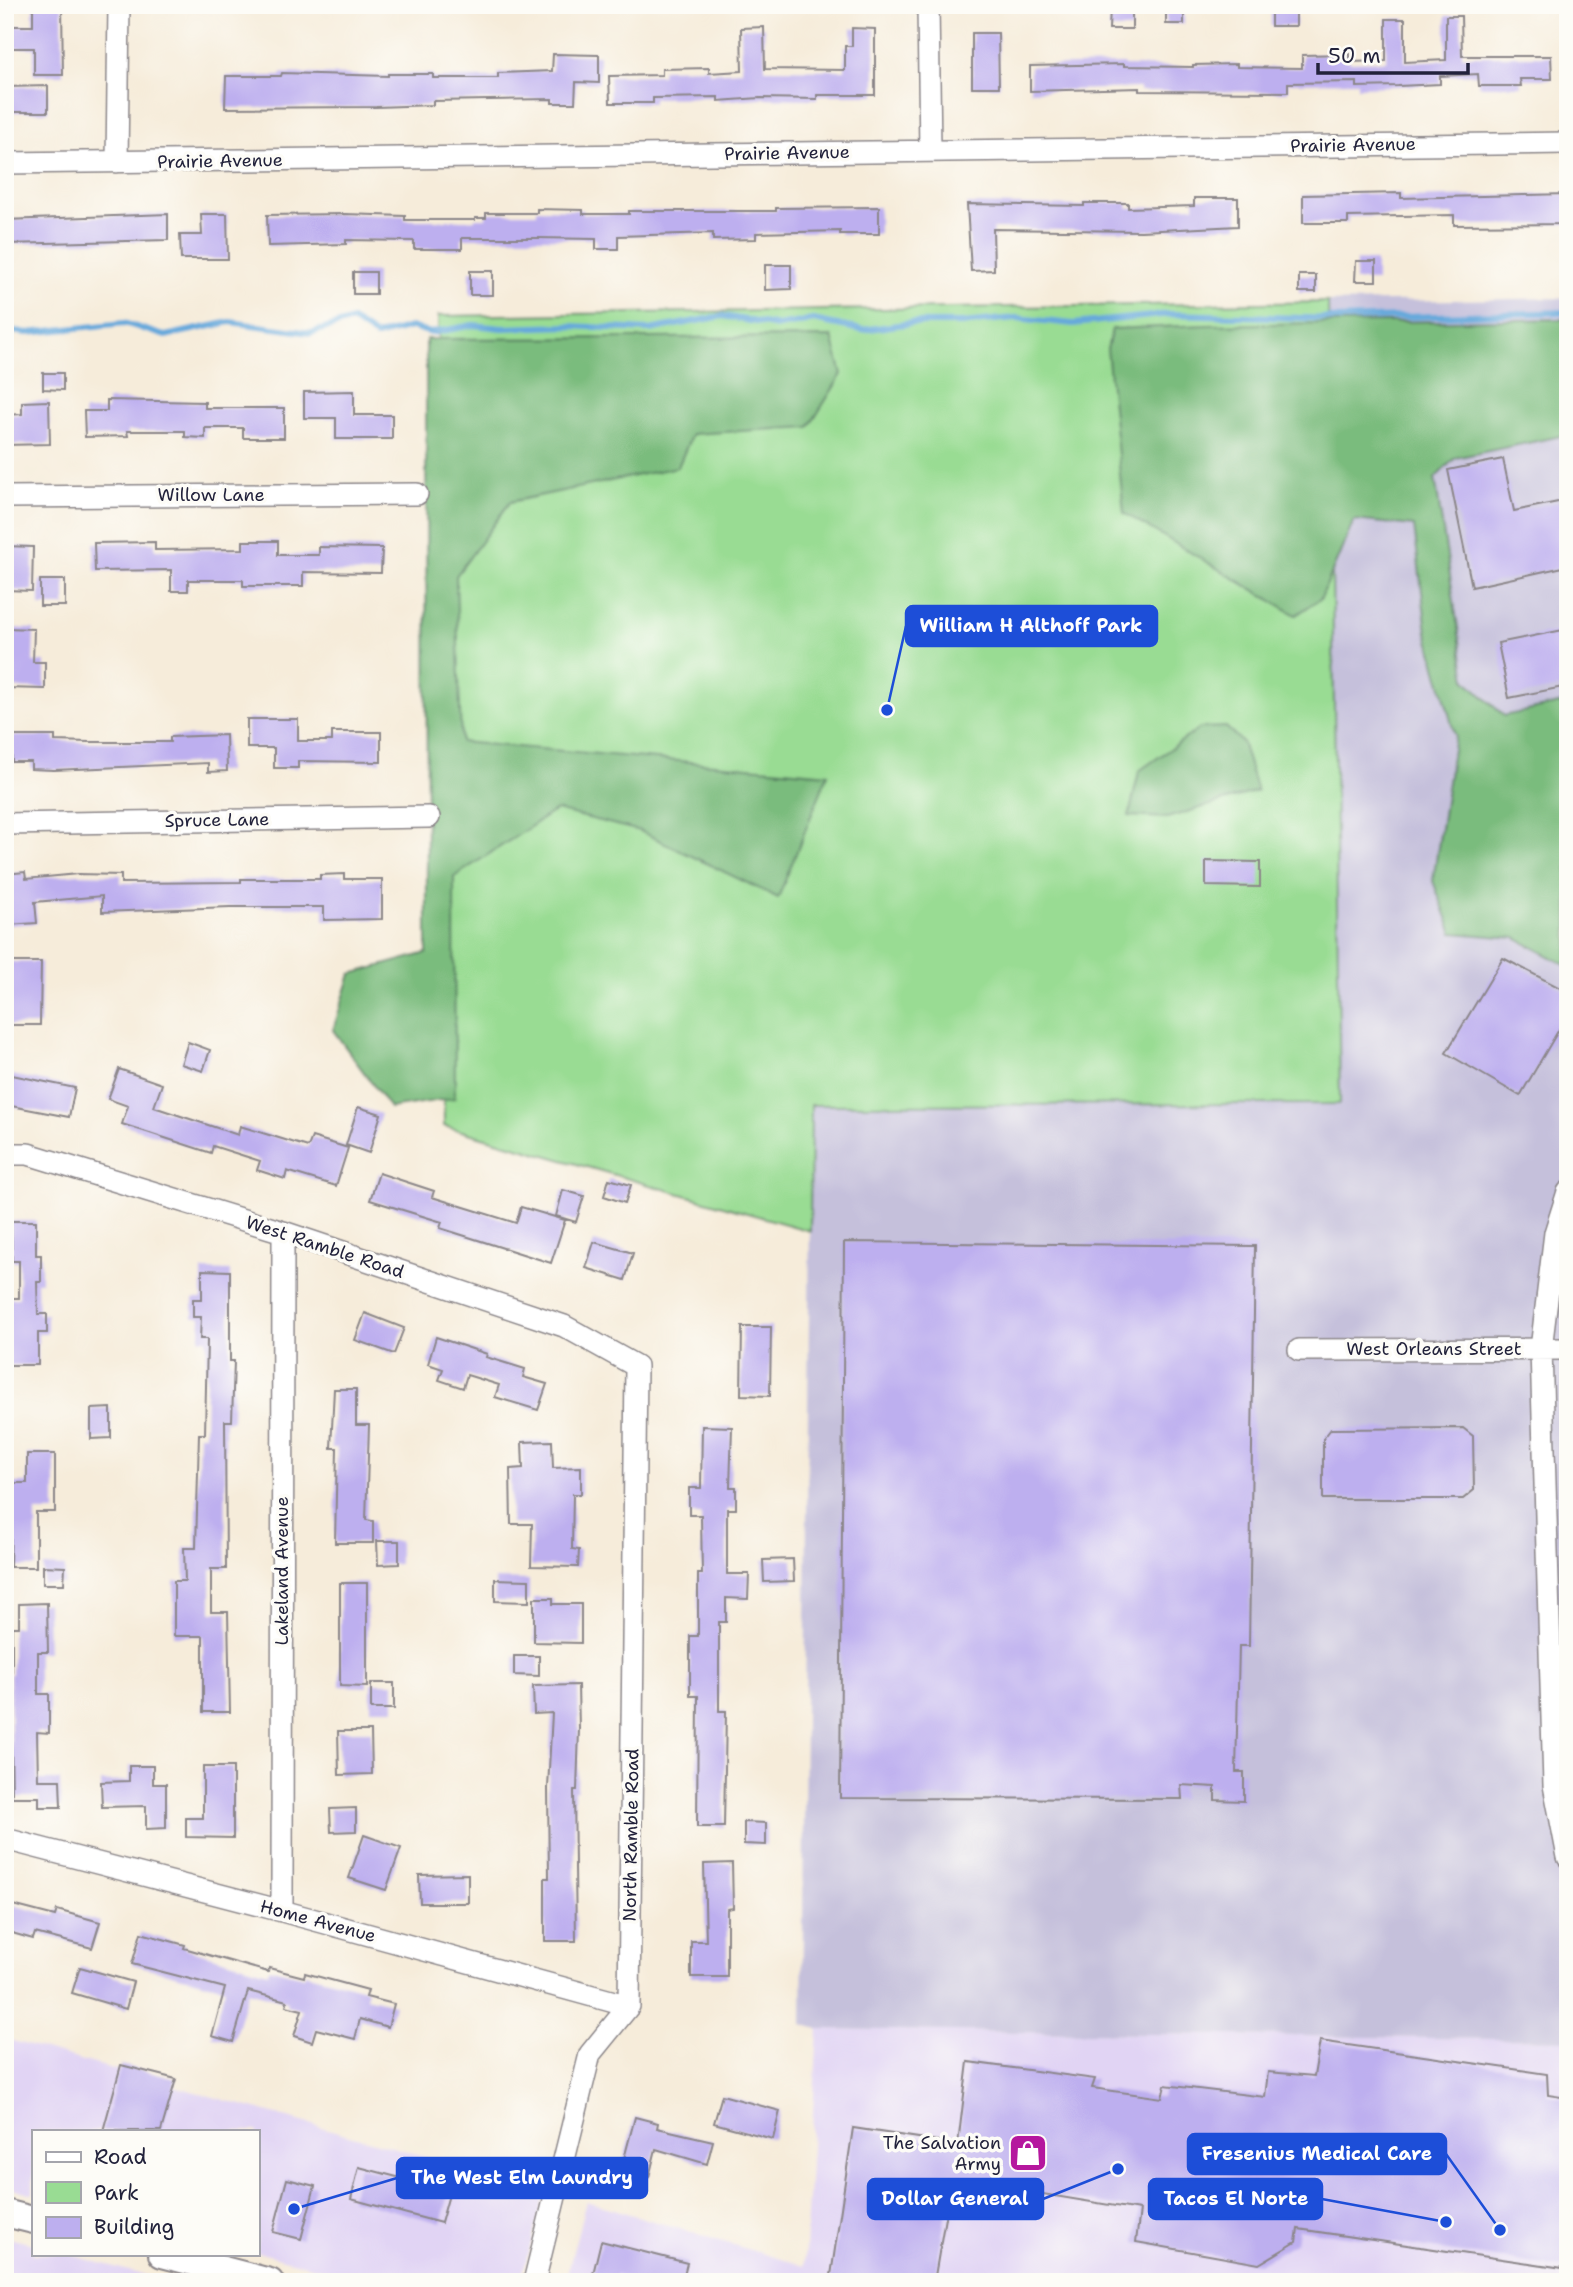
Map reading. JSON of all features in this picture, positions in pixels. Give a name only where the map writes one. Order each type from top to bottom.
[{"type":"main road","points":[[5,2213],[32,2220]]},
{"type":"main road","points":[[170,2256],[270,2282]]},
{"type":"street","points":[[117,162],[119,5]]},
{"type":"street","points":[[928,5],[930,151]]},
{"type":"street","name":"Prairie Avenue","points":[[5,163],[1568,143]]},
{"type":"street","name":"Willow Lane","points":[[5,497],[417,494]]},
{"type":"street","name":"Spruce Lane","points":[[5,824],[429,817]]},
{"type":"street","name":"West Ramble Road","points":[[5,1154],[28,1154],[284,1232],[564,1326],[636,1366]]},
{"type":"street","points":[[1568,1192],[1555,1233],[1541,1349],[1554,1785],[1568,1857]]},
{"type":"street","name":"Lakeland Avenue","points":[[282,1910],[284,1232]]},
{"type":"street","name":"West Orleans Street","points":[[1299,1350],[1568,1349]]},
{"type":"street","name":"North Ramble Road","points":[[629,2006],[636,1366]]},
{"type":"street","name":"Home Avenue","points":[[5,1839],[282,1910],[629,2006]]},
{"type":"street","points":[[534,2282],[590,2054],[629,2006]]},
{"type":"shaded area","points":[[1568,298],[1568,2040],[818,2029],[802,2024],[811,1105],[1340,1104],[1328,302]]},
{"type":"shaded area","points":[[818,2029],[1568,2040],[1568,2282],[565,2282],[586,2201],[804,2266]]},
{"type":"shaded area","points":[[5,2039],[546,2190],[520,2282],[371,2282],[259,2253],[259,2130],[32,2130],[32,2194],[5,2186]]},
{"type":"shaded area","points":[[5,2237],[32,2244],[32,2256],[74,2256],[169,2282],[5,2282]]},
{"type":"green space","points":[[1328,302],[1340,1104],[811,1105],[810,1231],[444,1126],[438,316]]},
{"type":"green space","points":[[1568,319],[1568,438],[1561,436],[1455,458],[1435,478],[1466,680],[1504,716],[1568,702],[1568,966],[1516,938],[1453,933],[1433,881],[1455,736],[1427,632],[1414,526],[1354,520],[1321,598],[1296,615],[1124,513],[1107,349],[1112,329]]},
{"type":"green space","points":[[832,337],[842,374],[809,427],[692,434],[678,467],[510,502],[456,576],[461,742],[828,774],[778,898],[640,831],[556,810],[454,877],[455,1098],[390,1108],[333,1030],[351,974],[427,953],[426,339]]},
{"type":"green space","points":[[1226,727],[1242,742],[1257,791],[1167,818],[1129,816],[1139,771],[1200,728]]},
{"type":"building","points":[[33,5],[62,5],[63,75],[34,75],[34,48],[5,48],[5,26],[33,26]]},
{"type":"building","points":[[1166,5],[1184,5],[1184,24],[1166,24]]},
{"type":"building","points":[[1296,5],[1296,26],[1271,26],[1271,6]]},
{"type":"building","points":[[1110,7],[1132,7],[1132,29],[1109,29]]},
{"type":"building","points":[[1446,16],[1461,16],[1462,56],[1551,56],[1552,79],[1520,79],[1521,86],[1479,86],[1478,74],[1440,76],[1440,84],[1398,86],[1357,87],[1357,82],[1288,83],[1288,92],[1139,91],[1139,88],[1030,91],[1030,66],[1124,64],[1193,67],[1237,64],[1237,67],[1302,68],[1302,55],[1349,54],[1349,62],[1386,61],[1386,19],[1405,19],[1405,62],[1446,60]]},
{"type":"building","points":[[764,27],[765,69],[845,70],[845,46],[852,46],[852,28],[875,29],[875,95],[817,95],[817,99],[760,98],[718,101],[718,97],[653,98],[653,103],[610,103],[609,76],[662,75],[662,69],[709,68],[709,73],[742,71],[741,28]]},
{"type":"building","points":[[972,33],[998,33],[999,87],[972,87]]},
{"type":"building","points":[[553,54],[599,55],[599,83],[576,82],[575,103],[552,103],[552,99],[433,101],[433,105],[376,107],[225,108],[226,76],[281,76],[282,73],[388,76],[433,74],[433,78],[498,78],[498,73],[552,71]]},
{"type":"building","points":[[48,86],[48,112],[5,112],[5,87]]},
{"type":"building","points":[[1401,193],[1401,198],[1568,194],[1568,224],[1454,225],[1454,215],[1348,217],[1348,223],[1303,223],[1303,195]]},
{"type":"building","points":[[1194,198],[1238,198],[1238,226],[1141,231],[993,229],[994,270],[971,271],[967,204],[1084,206],[1084,203],[1128,203],[1128,208],[1194,206]]},
{"type":"building","points":[[879,207],[879,234],[840,234],[840,231],[756,233],[756,239],[713,240],[713,233],[618,236],[618,249],[596,249],[596,239],[537,238],[462,238],[462,249],[414,249],[414,241],[346,240],[346,244],[268,246],[267,215],[345,214],[405,216],[405,220],[475,220],[486,218],[486,213],[537,213],[537,209],[583,210],[583,214],[629,214],[629,211],[776,211],[776,208]]},
{"type":"building","points":[[168,214],[168,240],[5,244],[5,220]]},
{"type":"building","points":[[201,214],[227,214],[228,259],[181,259],[180,235],[202,235]]},
{"type":"building","points":[[1356,261],[1376,261],[1376,281],[1355,281]]},
{"type":"building","points":[[765,265],[791,265],[791,289],[765,290]]},
{"type":"building","points":[[470,271],[493,271],[493,295],[470,295]]},
{"type":"building","points":[[353,272],[376,272],[376,294],[353,294]]},
{"type":"building","points":[[1299,275],[1316,275],[1316,292],[1299,292]]},
{"type":"building","points":[[43,373],[63,373],[63,390],[43,389]]},
{"type":"building","points":[[354,391],[354,415],[392,415],[392,439],[336,439],[336,418],[304,418],[304,392]]},
{"type":"building","points":[[107,400],[205,402],[205,408],[284,408],[284,438],[243,438],[243,428],[205,428],[205,438],[185,437],[185,431],[127,431],[128,436],[85,437],[84,411],[107,411]]},
{"type":"building","points":[[49,401],[50,444],[5,445],[5,415],[22,414],[22,402]]},
{"type":"building","points":[[1503,459],[1514,511],[1568,500],[1568,566],[1472,587],[1448,470]]},
{"type":"building","points":[[243,541],[278,541],[278,555],[319,555],[319,547],[382,548],[381,573],[303,572],[303,586],[243,586],[243,580],[188,580],[188,591],[171,591],[171,570],[95,571],[94,543],[155,542],[155,550],[243,549]]},
{"type":"building","points":[[5,546],[33,547],[32,591],[5,590]]},
{"type":"building","points":[[40,580],[65,580],[65,606],[40,606]]},
{"type":"building","points":[[5,628],[34,629],[33,662],[45,662],[45,689],[5,688]]},
{"type":"building","points":[[1568,629],[1568,686],[1509,698],[1498,643]]},
{"type":"building","points":[[247,719],[298,719],[298,741],[332,741],[332,732],[381,732],[381,762],[298,761],[298,768],[274,768],[274,748],[247,748]]},
{"type":"building","points":[[226,735],[227,771],[208,772],[208,763],[54,770],[31,769],[31,762],[12,762],[12,736],[55,736],[55,741],[170,742],[170,737]]},
{"type":"building","points":[[1206,861],[1260,862],[1260,887],[1206,886]]},
{"type":"building","points":[[25,872],[26,879],[78,874],[121,875],[121,883],[320,879],[320,875],[344,874],[344,879],[382,879],[382,919],[324,920],[324,907],[230,907],[102,912],[102,896],[35,902],[37,923],[7,925],[5,874]]},
{"type":"building","points":[[1503,958],[1568,992],[1568,1014],[1520,1096],[1446,1053]]},
{"type":"building","points":[[6,962],[41,962],[40,1025],[6,1025]]},
{"type":"building","points":[[188,1042],[210,1050],[203,1071],[181,1064]]},
{"type":"building","points":[[119,1069],[162,1084],[154,1107],[238,1135],[240,1126],[308,1147],[312,1137],[348,1148],[336,1186],[287,1171],[285,1179],[257,1170],[260,1161],[213,1146],[211,1153],[122,1124],[128,1106],[108,1099]]},
{"type":"building","points":[[12,1075],[75,1088],[69,1117],[6,1105]]},
{"type":"building","points":[[358,1107],[381,1114],[369,1153],[346,1145]]},
{"type":"building","points":[[379,1173],[434,1191],[432,1197],[516,1223],[521,1207],[565,1220],[551,1263],[440,1228],[442,1222],[370,1200]]},
{"type":"building","points":[[609,1179],[631,1185],[625,1203],[604,1196]]},
{"type":"building","points":[[563,1190],[584,1196],[576,1222],[556,1216]]},
{"type":"building","points":[[11,1221],[36,1221],[36,1255],[41,1255],[41,1282],[37,1282],[38,1314],[47,1314],[47,1333],[38,1333],[38,1365],[9,1365],[9,1298],[19,1298],[19,1261],[12,1261]]},
{"type":"building","points":[[594,1242],[633,1253],[625,1280],[586,1268]]},
{"type":"building","points":[[844,1242],[1255,1246],[1249,1646],[1239,1646],[1236,1772],[1244,1772],[1244,1801],[1215,1800],[1215,1787],[1181,1785],[1182,1799],[840,1798]]},
{"type":"building","points":[[202,1270],[230,1271],[230,1361],[234,1361],[232,1421],[225,1421],[226,1569],[211,1569],[211,1612],[228,1612],[230,1712],[203,1712],[203,1636],[174,1636],[174,1581],[185,1581],[184,1548],[196,1548],[199,1434],[205,1434],[207,1339],[200,1339],[201,1317],[193,1317],[193,1299],[202,1299]]},
{"type":"building","points":[[365,1313],[404,1328],[394,1354],[355,1340]]},
{"type":"building","points":[[742,1327],[771,1327],[770,1396],[741,1395]]},
{"type":"building","points":[[436,1337],[525,1369],[523,1377],[547,1384],[538,1410],[495,1397],[499,1385],[467,1375],[463,1388],[439,1380],[443,1369],[428,1364]]},
{"type":"building","points":[[334,1389],[356,1389],[356,1425],[369,1425],[366,1520],[373,1521],[373,1543],[335,1543],[337,1448],[331,1448]]},
{"type":"building","points":[[111,1408],[111,1438],[91,1439],[91,1409]]},
{"type":"building","points":[[702,1426],[732,1427],[730,1487],[736,1487],[736,1509],[727,1509],[727,1574],[749,1574],[748,1599],[726,1598],[726,1622],[719,1622],[719,1711],[726,1711],[724,1827],[697,1827],[698,1696],[690,1696],[690,1636],[698,1636],[698,1574],[702,1574],[701,1515],[689,1515],[689,1488],[701,1488]]},
{"type":"building","points":[[1463,1428],[1473,1436],[1474,1490],[1463,1499],[1323,1499],[1323,1439],[1331,1429]]},
{"type":"building","points":[[552,1441],[553,1468],[581,1467],[581,1494],[573,1494],[572,1549],[579,1550],[578,1567],[531,1566],[532,1524],[511,1524],[510,1469],[523,1468],[522,1442]]},
{"type":"building","points":[[27,1454],[55,1454],[55,1512],[36,1512],[36,1567],[10,1567],[12,1483],[27,1483]]},
{"type":"building","points":[[377,1541],[399,1541],[399,1564],[378,1565]]},
{"type":"building","points":[[793,1559],[794,1581],[764,1582],[763,1560]]},
{"type":"building","points":[[43,1566],[65,1567],[64,1584],[43,1584]]},
{"type":"building","points":[[495,1579],[529,1580],[529,1602],[495,1601]]},
{"type":"building","points":[[340,1583],[367,1583],[367,1687],[340,1686]]},
{"type":"building","points":[[534,1598],[553,1598],[553,1604],[581,1604],[581,1643],[534,1642]]},
{"type":"building","points":[[47,1603],[48,1652],[38,1652],[38,1694],[49,1694],[49,1733],[37,1732],[38,1780],[60,1780],[61,1807],[39,1807],[39,1797],[12,1797],[12,1627],[19,1627],[19,1604]]},
{"type":"building","points":[[514,1656],[539,1656],[539,1676],[514,1675]]},
{"type":"building","points":[[371,1683],[394,1683],[394,1709],[371,1709]]},
{"type":"building","points":[[578,1685],[577,1790],[574,1790],[576,1941],[545,1941],[552,1713],[534,1714],[533,1686]]},
{"type":"building","points":[[338,1731],[371,1731],[372,1774],[339,1775]]},
{"type":"building","points":[[129,1766],[153,1766],[153,1784],[166,1784],[166,1828],[146,1829],[146,1806],[102,1807],[101,1782],[129,1781]]},
{"type":"building","points":[[203,1767],[233,1767],[233,1838],[186,1837],[186,1818],[203,1818]]},
{"type":"building","points":[[356,1808],[356,1831],[331,1832],[330,1809]]},
{"type":"building","points":[[744,1822],[766,1823],[766,1845],[744,1844]]},
{"type":"building","points":[[364,1835],[401,1848],[386,1890],[349,1878]]},
{"type":"building","points":[[732,1863],[733,1908],[727,1909],[727,1977],[691,1977],[691,1941],[706,1941],[704,1864]]},
{"type":"building","points":[[468,1874],[468,1903],[420,1903],[419,1875]]},
{"type":"building","points":[[5,1903],[55,1916],[57,1910],[100,1922],[92,1948],[35,1933],[33,1939],[5,1931]]},
{"type":"building","points":[[141,1933],[268,1972],[269,1968],[304,1977],[305,1973],[368,1990],[366,1997],[394,2004],[388,2027],[360,2019],[355,2039],[316,2029],[312,2042],[294,2036],[302,2010],[286,2006],[287,2001],[248,1991],[233,2042],[212,2036],[225,1988],[132,1964]]},
{"type":"building","points":[[80,1967],[133,1982],[126,2009],[72,1993]]},
{"type":"building","points":[[1320,2041],[1547,2074],[1548,2095],[1568,2098],[1568,2234],[1563,2268],[1298,2229],[1296,2242],[1259,2264],[1136,2242],[1140,2210],[970,2182],[948,2200],[934,2282],[830,2282],[853,2128],[958,2144],[968,2062],[1095,2079],[1092,2088],[1162,2098],[1165,2085],[1265,2097],[1268,2072],[1314,2076]]},
{"type":"building","points":[[121,2065],[176,2079],[161,2130],[103,2130]]},
{"type":"building","points":[[722,2095],[780,2111],[773,2139],[714,2123]]},
{"type":"building","points":[[635,2117],[658,2123],[657,2128],[713,2141],[707,2164],[656,2149],[649,2177],[621,2170]]},
{"type":"building","points":[[359,2167],[450,2191],[441,2223],[351,2199]]},
{"type":"building","points":[[287,2179],[315,2186],[301,2239],[273,2232]]},
{"type":"building","points":[[601,2241],[687,2263],[682,2282],[643,2282],[615,2275],[613,2282],[591,2282]]},
{"type":"waterway","points":[[5,330],[28,333],[124,323],[165,336],[230,322],[311,333],[352,320],[376,336],[411,327],[431,333],[473,325],[502,328],[570,326],[649,330],[723,316],[778,326],[813,320],[862,330],[912,323],[962,323],[1016,318],[1073,324],[1171,314],[1338,319],[1568,312]]},
{"type":"place","name":"William H Althoff Park","points":[[887,710]]},
{"type":"place","name":"The Salvation Army","points":[[1028,2153]]},
{"type":"place","name":"Dollar General","points":[[1118,2169]]},
{"type":"place","name":"The West Elm Laundry","points":[[294,2209]]},
{"type":"place","name":"Tacos El Norte","points":[[1446,2222]]},
{"type":"place","name":"Fresenius Medical Care","points":[[1500,2230]]}]
